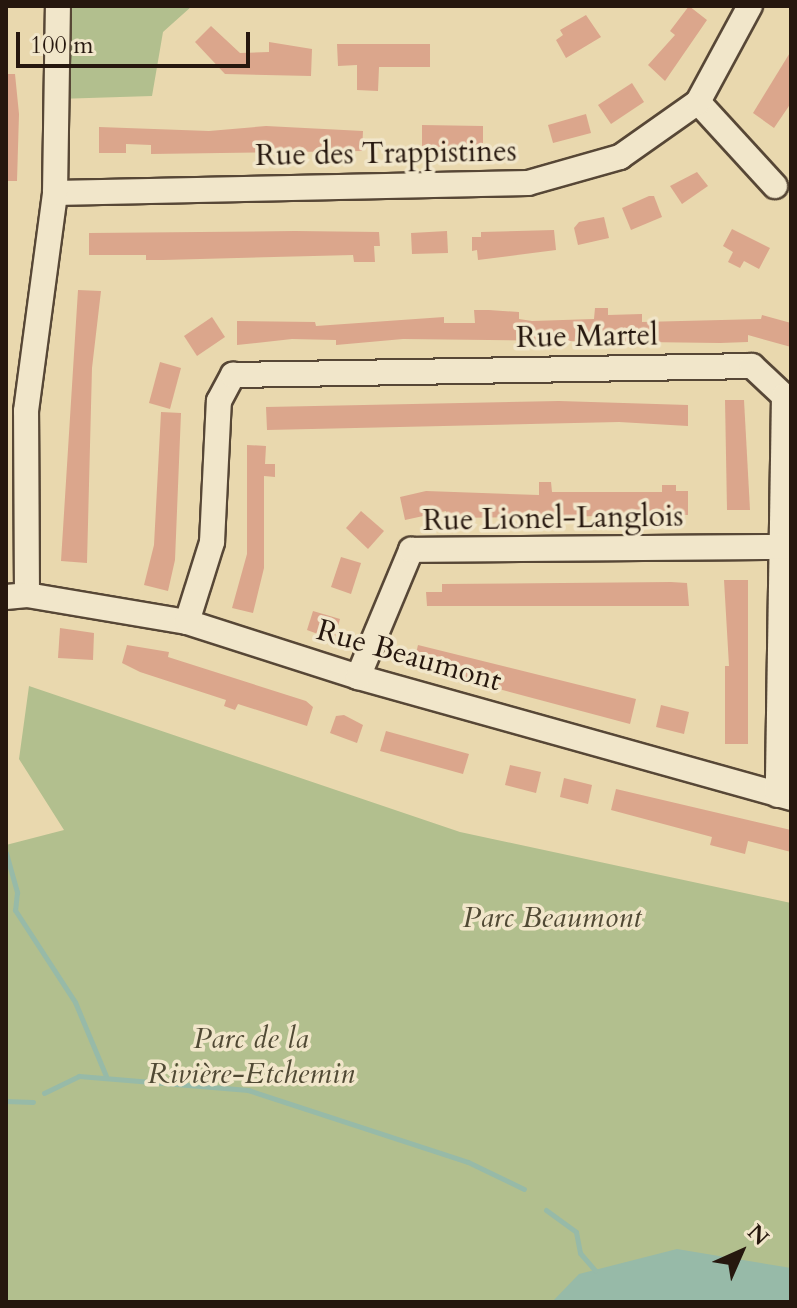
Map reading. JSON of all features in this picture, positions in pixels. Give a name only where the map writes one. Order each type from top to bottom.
[{"type":"street","points":[[17,596],[16,410],[55,193],[58,6]]},
{"type":"street","name":"Rue des Trappistines","points":[[55,193],[528,183],[620,157],[698,102],[750,6]]},
{"type":"street","points":[[698,102],[775,186]]},
{"type":"street","name":"Rue Martel","points":[[187,622],[212,542],[219,401],[233,375],[752,366],[784,396],[784,797]]},
{"type":"street","name":"Rue Lionel-Langlois","points":[[358,677],[411,550],[784,547]]},
{"type":"street","name":"Rue Beaumont","points":[[17,596],[187,622],[358,677],[784,797]]},
{"type":"green space","points":[[58,6],[192,6],[163,32],[152,96],[57,99]]},
{"type":"green space","name":"Parc de la Rivière-Etchemin","points":[[29,686],[460,832],[791,903],[791,1302],[6,1302],[6,845],[64,830],[19,759]]},
{"type":"shaded area","points":[[677,1249],[791,1268],[791,1302],[552,1302],[579,1274]]},
{"type":"building","points":[[689,6],[707,20],[665,81],[648,65],[675,35],[670,31]]},
{"type":"building","points":[[586,15],[601,37],[566,58],[556,40],[563,35],[560,30]]},
{"type":"building","points":[[211,26],[240,53],[269,52],[269,42],[312,49],[311,76],[225,74],[195,42]]},
{"type":"building","points":[[337,44],[430,44],[430,67],[379,67],[378,91],[357,90],[357,65],[338,66]]},
{"type":"building","points":[[791,51],[791,103],[774,128],[753,113]]},
{"type":"building","points":[[6,74],[15,74],[19,114],[17,181],[6,181]]},
{"type":"building","points":[[632,83],[644,102],[611,124],[598,105]]},
{"type":"building","points":[[586,114],[591,133],[553,143],[548,125]]},
{"type":"building","points":[[422,125],[483,126],[483,149],[422,151]]},
{"type":"building","points":[[266,126],[363,131],[362,151],[151,154],[151,145],[126,144],[126,153],[99,153],[99,127],[209,131]]},
{"type":"building","points":[[697,172],[708,186],[682,204],[670,186]]},
{"type":"building","points":[[654,196],[662,217],[631,230],[622,208]]},
{"type":"building","points":[[604,217],[609,238],[578,245],[574,228],[579,222]]},
{"type":"building","points":[[732,229],[770,248],[759,269],[744,261],[740,268],[728,262],[733,252],[723,246]]},
{"type":"building","points":[[554,230],[556,250],[478,260],[477,250],[472,251],[472,237],[481,237],[481,232]]},
{"type":"building","points":[[447,231],[448,253],[412,254],[411,233]]},
{"type":"building","points":[[379,232],[380,246],[374,246],[375,262],[354,262],[353,255],[146,260],[146,255],[89,255],[89,233]]},
{"type":"building","points":[[78,290],[101,291],[92,368],[87,563],[61,561]]},
{"type":"building","points":[[595,308],[608,308],[608,315],[642,314],[642,322],[761,319],[762,315],[791,323],[791,347],[748,335],[748,342],[720,343],[403,339],[336,345],[336,340],[292,339],[237,345],[237,321],[315,322],[316,326],[444,317],[444,323],[475,323],[474,310],[519,312],[519,319],[532,321],[594,319]]},
{"type":"building","points":[[212,317],[225,337],[197,356],[184,336]]},
{"type":"building","points":[[160,362],[181,368],[170,409],[149,403]]},
{"type":"building","points":[[725,400],[744,400],[750,510],[727,510]]},
{"type":"building","points":[[559,401],[688,405],[688,426],[619,422],[267,430],[266,407]]},
{"type":"building","points":[[161,412],[181,413],[175,560],[168,591],[144,585],[154,545]]},
{"type":"building","points":[[247,445],[266,446],[265,464],[275,464],[275,477],[264,476],[264,568],[253,613],[232,608],[247,554]]},
{"type":"building","points":[[539,482],[551,482],[552,492],[662,492],[662,485],[676,485],[676,491],[688,491],[688,515],[446,518],[446,511],[405,520],[400,497],[426,491],[539,495]]},
{"type":"building","points":[[361,511],[384,531],[368,549],[346,528]]},
{"type":"building","points":[[341,557],[361,563],[351,594],[331,587]]},
{"type":"building","points":[[724,580],[748,580],[748,744],[725,744],[725,666],[729,666]]},
{"type":"building","points":[[687,583],[689,606],[427,606],[426,592],[442,592],[442,584]]},
{"type":"building","points":[[313,611],[340,619],[334,640],[307,630]]},
{"type":"building","points":[[60,628],[94,633],[93,660],[58,658]]},
{"type":"building","points":[[127,645],[169,652],[168,657],[306,701],[313,707],[307,726],[238,704],[235,710],[224,706],[226,700],[140,672],[122,663]]},
{"type":"building","points":[[418,645],[636,699],[630,724],[413,666]]},
{"type":"building","points":[[661,705],[689,712],[684,734],[656,727]]},
{"type":"building","points":[[344,715],[363,725],[357,743],[330,733],[336,716]]},
{"type":"building","points":[[386,731],[469,754],[463,774],[380,751]]},
{"type":"building","points":[[510,765],[541,772],[536,793],[505,785]]},
{"type":"building","points":[[564,778],[592,785],[588,804],[560,797]]},
{"type":"building","points":[[616,789],[791,830],[791,852],[748,841],[745,854],[710,845],[712,837],[611,810]]},
{"type":"waterway","points":[[6,853],[17,892],[15,910],[75,1002],[106,1076]]},
{"type":"waterway","points":[[44,1093],[79,1076],[248,1090],[468,1162],[524,1189]]},
{"type":"waterway","points":[[6,1101],[33,1102]]},
{"type":"waterway","points":[[546,1210],[576,1232],[580,1253],[595,1270]]},
{"type":"park label","name":"Parc Beaumont","points":[[552,918]]}]
